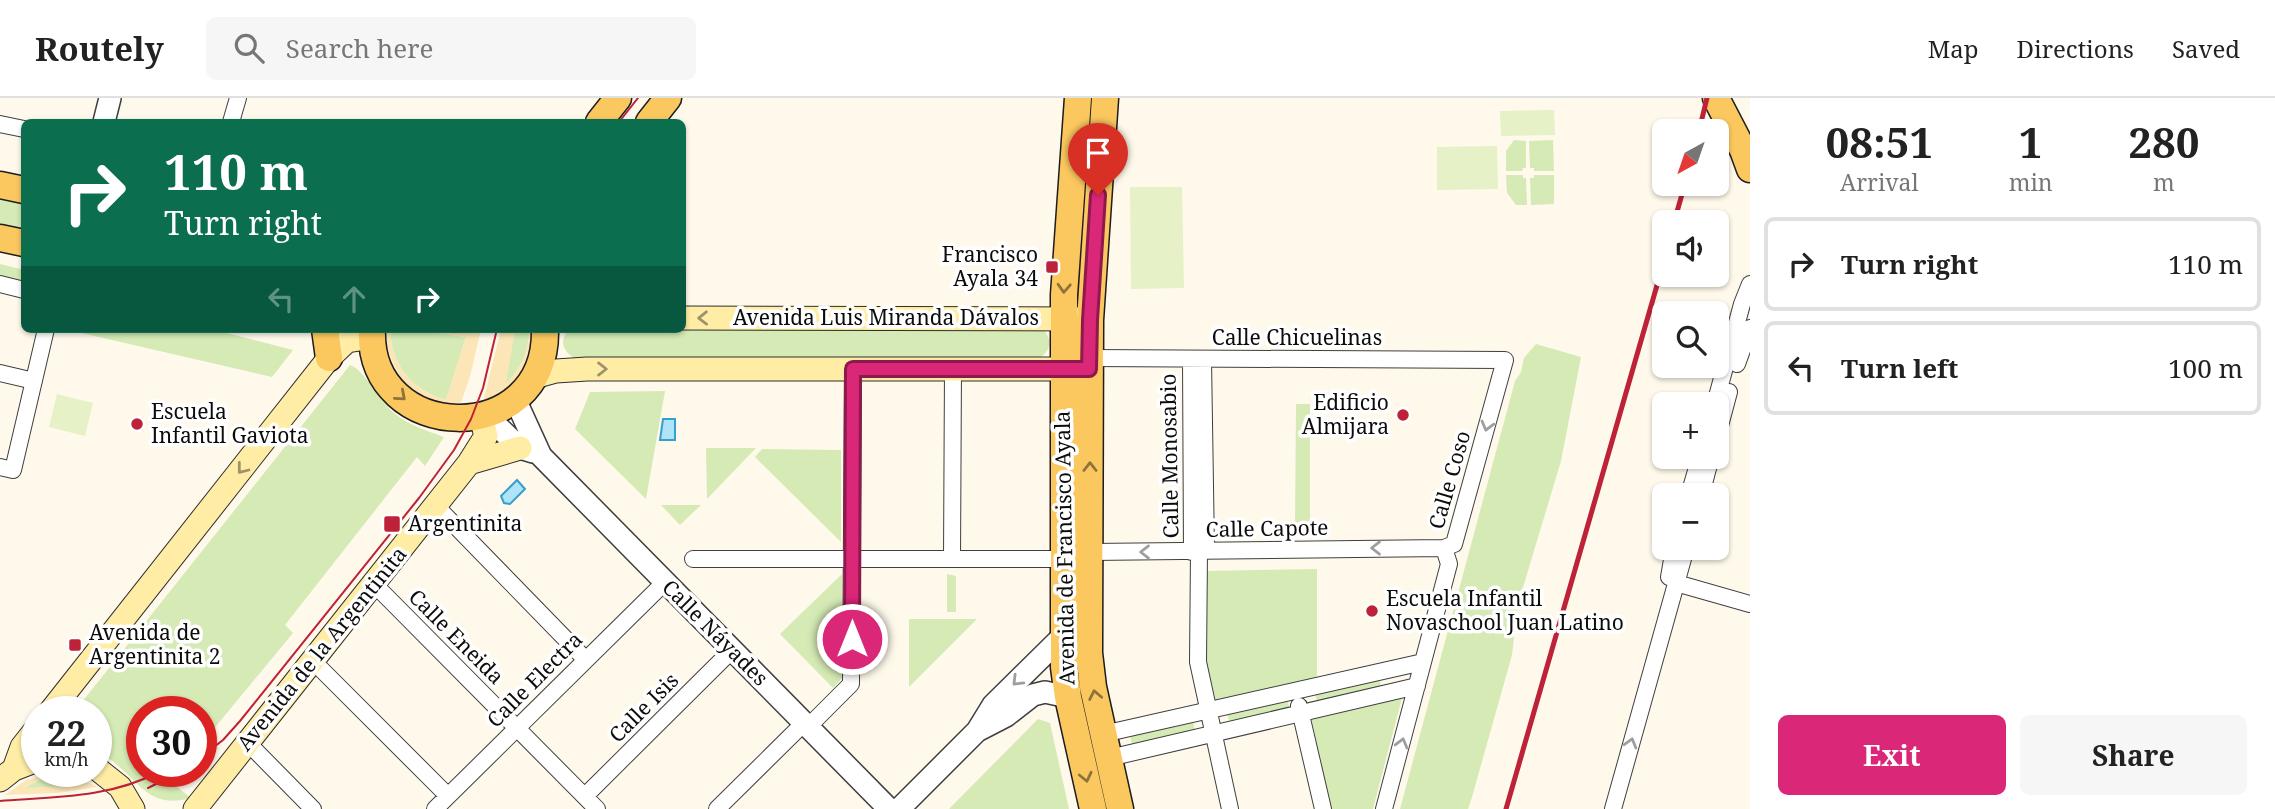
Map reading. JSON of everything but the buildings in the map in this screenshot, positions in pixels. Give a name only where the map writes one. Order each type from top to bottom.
[{"type":"main road","points":[[601,119],[618,98]]},
{"type":"main road","points":[[651,119],[668,98]]},
{"type":"main road","name":"Avenida de Francisco Ayala","points":[[1078,98],[1064,319],[1064,667],[1093,809]]},
{"type":"main road","name":"Avenida de Francisco Ayala","points":[[1105,98],[1090,320],[1090,653],[1093,687],[1120,809]]},
{"type":"main road","points":[[1716,98],[1750,169]]},
{"type":"main road","points":[[0,184],[21,189]]},
{"type":"main road","points":[[0,237],[21,242]]},
{"type":"main road","name":"Avenida Luis Miranda Dávalos","points":[[686,318],[1090,320]]},
{"type":"main road","points":[[326,333],[329,358]]},
{"type":"main road","points":[[63,696],[329,358],[347,341],[363,333]]},
{"type":"main road","points":[[368,333],[382,373],[393,389],[407,402],[425,412],[442,418],[460,419],[484,416],[515,399],[534,377],[542,357],[545,333]]},
{"type":"main road","points":[[534,377],[556,371],[587,369],[1063,368],[1089,363]]},
{"type":"main road","name":"Avenida de la Argentinita","points":[[195,809],[469,463],[486,436],[484,416]]},
{"type":"main road","points":[[469,463],[531,452]]},
{"type":"main road","points":[[7,774],[21,749]]},
{"type":"main road","points":[[112,781],[120,787],[133,809]]},
{"type":"street","points":[[105,119],[110,98]]},
{"type":"street","points":[[232,119],[238,98]]},
{"type":"street","points":[[0,124],[21,128]]},
{"type":"street","points":[[0,284],[21,289]]},
{"type":"street","points":[[1718,392],[1750,284]]},
{"type":"street","points":[[1729,393],[1750,328]]},
{"type":"street","points":[[0,467],[13,470],[45,333]]},
{"type":"street","name":"Calle Chicuelinas","points":[[1089,363],[1197,359],[1505,360]]},
{"type":"street","name":"Calle Monosabio","points":[[1197,359],[1198,662],[1230,809]]},
{"type":"street","name":"Calle Coso","points":[[1384,809],[1449,564],[1444,548],[1454,544],[1505,360]]},
{"type":"street","points":[[952,559],[953,368]]},
{"type":"street","points":[[717,809],[851,684],[853,369]]},
{"type":"street","points":[[0,373],[34,381]]},
{"type":"street","name":"Calle Náyades","points":[[515,399],[531,452]]},
{"type":"street","name":"Calle Náyades","points":[[484,416],[531,452],[665,582],[889,809]]},
{"type":"street","points":[[436,506],[586,660]]},
{"type":"street","name":"Calle Capote","points":[[1091,552],[1444,548]]},
{"type":"street","points":[[693,559],[1063,559]]},
{"type":"street","points":[[1672,560],[1669,576],[1676,583],[1750,604]]},
{"type":"street","points":[[1613,809],[1683,560]]},
{"type":"street","name":"Calle Electra","points":[[435,809],[665,582]]},
{"type":"street","name":"Calle Eneida","points":[[374,584],[597,809]]},
{"type":"street","points":[[899,809],[977,731],[993,705],[1064,635]]},
{"type":"street","name":"Calle Isis","points":[[585,796],[733,650]]},
{"type":"street","points":[[313,661],[448,796]]},
{"type":"street","points":[[1106,746],[1208,710],[1423,662]]},
{"type":"street","points":[[1106,746],[1213,734],[1417,686]]},
{"type":"street","points":[[1296,691],[1323,809]]},
{"type":"street","points":[[977,731],[1006,716],[1033,695],[1045,692],[1068,697]]},
{"type":"street","points":[[248,743],[313,809]]},
{"type":"green space","points":[[1554,110],[1555,135],[1501,136],[1500,111]]},
{"type":"green space","points":[[1514,140],[1526,141],[1526,168],[1522,171],[1506,171],[1506,151]]},
{"type":"green space","points":[[1553,140],[1554,171],[1534,171],[1534,168],[1530,168],[1529,141]]},
{"type":"green space","points":[[1497,146],[1498,189],[1437,190],[1437,147]]},
{"type":"green space","points":[[1506,175],[1523,175],[1523,178],[1526,178],[1527,205],[1516,205],[1507,193]]},
{"type":"green space","points":[[1534,175],[1554,175],[1554,204],[1531,205],[1530,178],[1534,178]]},
{"type":"green space","points":[[1130,187],[1182,187],[1184,288],[1131,289]]},
{"type":"green space","points":[[0,193],[21,197],[21,234],[0,229]]},
{"type":"green space","points":[[0,264],[21,269],[21,281],[0,276]]},
{"type":"green space","points":[[686,329],[1043,329],[1049,338],[1049,346],[1036,360],[581,361],[567,352],[563,344],[565,334],[686,333]]},
{"type":"green space","points":[[82,333],[227,333],[293,350],[272,377]]},
{"type":"green space","points":[[390,333],[438,333],[466,337],[446,400],[414,383],[399,365]]},
{"type":"green space","points":[[514,333],[529,333],[526,353],[505,385]]},
{"type":"green space","points":[[1536,344],[1581,357],[1561,461],[1518,604],[1512,655],[1472,797],[1468,809],[1400,809],[1515,381],[1521,372],[1524,358]]},
{"type":"green space","points":[[350,365],[361,373],[388,408],[418,427],[444,437],[425,466],[417,457],[285,625],[293,633],[217,725],[217,696],[126,696],[126,774],[112,761],[112,696],[87,696]]},
{"type":"green space","points":[[665,391],[646,499],[575,429],[590,392]]},
{"type":"green space","points":[[57,394],[93,403],[85,436],[49,427]]},
{"type":"green space","points":[[1296,404],[1310,404],[1310,529],[1295,529]]},
{"type":"green space","points":[[706,448],[756,448],[707,499]]},
{"type":"green space","points":[[762,449],[841,450],[841,542],[755,457]]},
{"type":"green space","points":[[661,505],[701,505],[680,525]]},
{"type":"green space","points":[[1317,569],[1317,678],[1216,701],[1205,658],[1206,571]]},
{"type":"green space","points":[[842,574],[842,678],[833,688],[780,634]]},
{"type":"green space","points":[[947,574],[956,576],[956,612],[947,612]]},
{"type":"green space","points":[[909,619],[977,619],[909,687]]},
{"type":"green space","points":[[1379,678],[1382,690],[1317,704],[1315,692]]},
{"type":"green space","points":[[1287,698],[1290,711],[1230,725],[1227,712]]},
{"type":"green space","points":[[1402,698],[1373,809],[1331,809],[1311,718]]},
{"type":"green space","points":[[1038,719],[1050,723],[1069,809],[949,809]]},
{"type":"green space","points":[[1193,721],[1195,731],[1132,745],[1130,735]]},
{"type":"green space","points":[[140,787],[177,787],[191,798],[166,800]]},
{"type":"sand","points":[[386,333],[390,333],[399,365],[414,383],[446,400],[466,337],[438,333],[480,333],[470,377],[460,405],[432,400],[412,389],[398,372]]},
{"type":"sand","points":[[500,333],[514,333],[506,384],[523,359],[529,333],[532,333],[519,373],[505,389],[483,402]]},
{"type":"sand","points":[[21,784],[21,787],[25,787],[23,788],[98,787],[57,793],[5,795]]},
{"type":"water","points":[[663,419],[675,419],[675,440],[660,440]]},
{"type":"water","points":[[517,480],[525,489],[510,504],[504,503],[501,496]]},
{"type":"tram line","points":[[621,119],[638,98]]},
{"type":"tram line","points":[[217,745],[240,721],[419,498],[454,450],[471,419],[483,388],[496,333]]},
{"type":"tram line","points":[[0,801],[81,795],[126,785]]},
{"type":"railway","points":[[1702,119],[1707,98]]},
{"type":"railway","points":[[1677,210],[1682,196]]},
{"type":"railway","points":[[1506,809],[1657,287]]},
{"type":"place","name":"Francisco Ayala 34","points":[[1052,267]]},
{"type":"place","name":"Edificio Almijara","points":[[1403,415]]},
{"type":"place","name":"Escuela Infantil Gaviota","points":[[137,424]]},
{"type":"place","name":"Argentinita","points":[[392,524]]},
{"type":"place","name":"Escuela Infantil Novaschool Juan Latino","points":[[1372,611]]},
{"type":"place","name":"Avenida de Argentinita 2","points":[[75,645]]},
{"type":"route","points":[[852,639],[853,369],[1089,369],[1098,195]]}]
